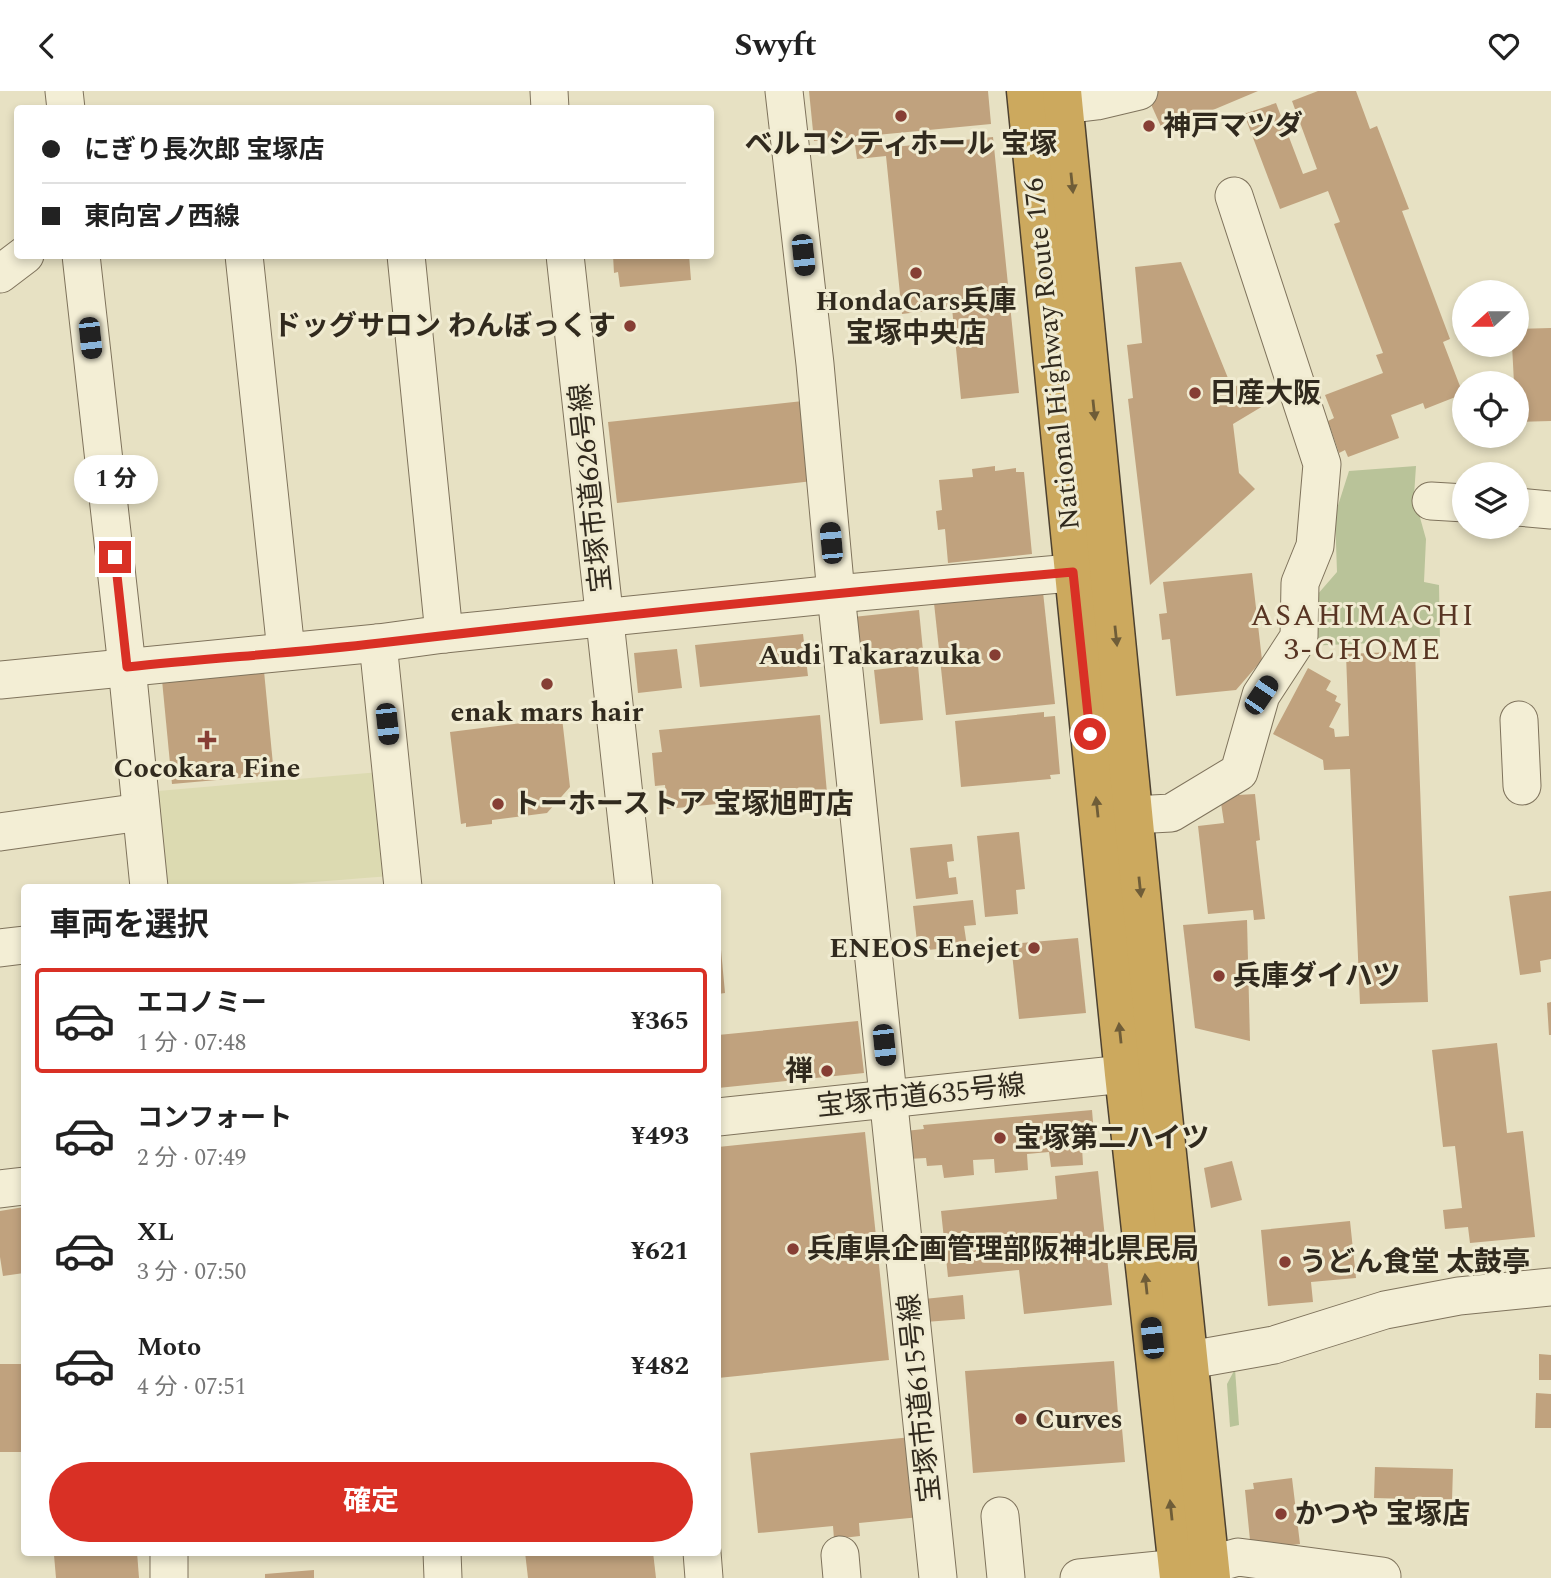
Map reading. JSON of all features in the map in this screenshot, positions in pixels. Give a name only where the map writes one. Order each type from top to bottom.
[{"type":"highway","name":"National Highway Route 176","points":[[1026,91],[1091,571],[1133,815],[1190,1360],[1194,1572]]},
{"type":"highway","name":"National Highway Route 176","points":[[1063,98],[1124,1074],[1194,1572]]},
{"type":"street","name":"宝塚市道615号線","points":[[784,91],[815,364],[836,594],[938,1578]]},
{"type":"street","points":[[1063,98],[1097,101],[1139,91]]},
{"type":"street","points":[[1133,815],[1171,813],[1239,772],[1261,695],[1299,637],[1300,583],[1315,546],[1322,464],[1234,196]]},
{"type":"street","points":[[0,274],[20,259]]},
{"type":"street","points":[[81,259],[149,884]]},
{"type":"street","points":[[244,259],[286,651]]},
{"type":"street","points":[[406,259],[444,634]]},
{"type":"street","name":"宝塚市道626号線","points":[[565,259],[634,884]]},
{"type":"street","points":[[1529,508],[1551,510]]},
{"type":"street","points":[[0,680],[836,594],[1091,571]]},
{"type":"street","points":[[378,643],[403,884]]},
{"type":"street","points":[[1522,786],[1530,738]]},
{"type":"street","points":[[0,832],[141,812]]},
{"type":"street","points":[[0,948],[21,945]]},
{"type":"street","name":"宝塚市道635号線","points":[[721,1117],[1124,1074]]},
{"type":"street","points":[[0,1189],[21,1186]]},
{"type":"street","points":[[1190,1360],[1274,1345],[1385,1310],[1459,1296],[1551,1287]]},
{"type":"street","points":[[1000,1517],[1006,1578]]},
{"type":"street","points":[[169,1556],[169,1578]]},
{"type":"street","points":[[442,1556],[443,1578]]},
{"type":"street","points":[[702,1556],[704,1578]]},
{"type":"street","points":[[1079,1578],[1194,1572],[1238,1557],[1382,1576]]},
{"type":"shaded area","points":[[380,772],[390,876],[289,884],[167,884],[158,791]]},
{"type":"green space","points":[[1416,466],[1414,496],[1426,539],[1424,582],[1439,585],[1440,640],[1306,646],[1318,623],[1317,595],[1337,572],[1335,515],[1349,471]]},
{"type":"green space","points":[[1235,1369],[1239,1425],[1230,1427],[1227,1384]]},
{"type":"building","name":"ベルコシティホール 宝塚","points":[[809,91],[988,91],[991,124],[814,141]]},
{"type":"building","points":[[1145,91],[1258,91],[1163,131]]},
{"type":"building","points":[[1318,91],[1356,91],[1370,129],[1377,126],[1409,209],[1402,211],[1450,339],[1443,342],[1454,371],[1452,371],[1452,398],[1425,409],[1423,403],[1391,415],[1399,438],[1348,457],[1345,450],[1339,453],[1328,421],[1334,418],[1325,395],[1383,373],[1376,355],[1383,353],[1334,224],[1340,222],[1328,191],[1280,209],[1244,114],[1276,103],[1303,174],[1317,169],[1292,101]]},
{"type":"building","points":[[993,137],[1019,393],[961,399],[952,308],[902,314],[886,156],[857,159],[855,145],[893,142],[894,147]]},
{"type":"building","points":[[613,259],[689,259],[691,280],[620,287],[618,272],[614,273]]},
{"type":"building","name":"日産大阪","points":[[1181,262],[1232,388],[1249,380],[1263,406],[1233,424],[1239,473],[1255,489],[1150,585],[1128,399],[1133,398],[1127,345],[1142,343],[1135,267]]},
{"type":"building","points":[[1551,328],[1551,421],[1529,422],[1529,371],[1513,371],[1513,357],[1530,357],[1530,329]]},
{"type":"building","points":[[803,401],[813,481],[617,503],[608,422]]},
{"type":"building","points":[[995,466],[995,471],[1016,468],[1016,472],[1024,472],[1032,554],[948,563],[945,529],[938,530],[936,511],[942,510],[939,480],[973,477],[972,469]]},
{"type":"building","points":[[1252,573],[1262,660],[1236,690],[1176,696],[1170,639],[1162,640],[1159,614],[1167,613],[1163,582]]},
{"type":"building","name":"Audi Takarazuka","points":[[1043,592],[1055,704],[946,715],[934,603]]},
{"type":"building","points":[[919,610],[923,651],[857,657],[853,617]]},
{"type":"building","points":[[803,634],[808,676],[700,687],[695,645]]},
{"type":"building","points":[[677,649],[682,688],[638,693],[634,653]]},
{"type":"building","points":[[1415,651],[1428,1002],[1360,1004],[1350,769],[1324,770],[1323,760],[1273,734],[1308,668],[1331,681],[1326,690],[1337,696],[1335,701],[1341,704],[1329,727],[1334,729],[1335,737],[1349,736],[1346,654]]},
{"type":"building","points":[[918,665],[923,720],[880,724],[874,670]]},
{"type":"building","points":[[264,671],[274,775],[172,784],[162,680]]},
{"type":"building","points":[[1044,712],[1044,717],[1055,716],[1060,774],[1050,775],[1051,779],[961,787],[955,721]]},
{"type":"building","points":[[820,715],[827,793],[667,809],[665,785],[655,786],[652,753],[662,752],[659,730]]},
{"type":"building","points":[[562,718],[570,787],[547,813],[492,820],[492,824],[466,827],[466,823],[461,824],[450,732]]},
{"type":"building","points":[[1255,794],[1260,840],[1256,841],[1265,919],[1254,920],[1253,910],[1208,914],[1198,826],[1224,823],[1221,803],[1238,795]]},
{"type":"building","points":[[1019,832],[1025,889],[1016,890],[1018,914],[985,917],[977,836]]},
{"type":"building","points":[[952,844],[954,861],[947,862],[949,878],[956,877],[958,894],[916,899],[910,848]]},
{"type":"building","points":[[1551,891],[1551,959],[1540,961],[1541,972],[1520,975],[1509,896]]},
{"type":"building","points":[[973,900],[976,925],[964,926],[967,946],[918,951],[913,906]]},
{"type":"building","name":"兵庫ダイハツ","points":[[1247,920],[1250,1041],[1195,1028],[1183,925]]},
{"type":"building","points":[[1078,938],[1086,1013],[1019,1019],[1011,944]]},
{"type":"building","points":[[721,950],[725,993],[721,994]]},
{"type":"building","points":[[1551,1002],[1551,1035],[1549,1035],[1547,1003]]},
{"type":"building","points":[[858,1021],[864,1073],[721,1088],[721,1035]]},
{"type":"building","points":[[1497,1043],[1507,1133],[1523,1131],[1535,1237],[1470,1243],[1468,1227],[1445,1229],[1443,1210],[1462,1208],[1455,1146],[1443,1147],[1432,1050]]},
{"type":"building","name":"宝塚第二ハイツ","points":[[1092,1110],[1095,1146],[1082,1147],[1083,1165],[1051,1167],[1049,1152],[1027,1154],[1028,1170],[995,1173],[994,1159],[973,1160],[974,1175],[944,1178],[942,1165],[927,1166],[926,1158],[908,1159],[905,1131],[924,1129],[923,1125]]},
{"type":"building","points":[[865,1132],[889,1360],[721,1378],[721,1147]]},
{"type":"building","points":[[1232,1161],[1242,1200],[1211,1208],[1204,1168]]},
{"type":"building","points":[[1098,1171],[1112,1305],[1024,1314],[1019,1270],[948,1277],[941,1211],[1057,1199],[1055,1176]]},
{"type":"building","points":[[21,1208],[21,1273],[3,1276],[0,1257],[0,1211]]},
{"type":"building","points":[[1350,1221],[1356,1278],[1311,1282],[1313,1302],[1268,1306],[1261,1230]]},
{"type":"building","points":[[963,1295],[965,1319],[925,1322],[924,1299]]},
{"type":"building","points":[[1539,1354],[1551,1355],[1551,1380],[1539,1380]]},
{"type":"building","points":[[1114,1361],[1125,1462],[973,1473],[965,1371]]},
{"type":"building","points":[[0,1364],[21,1364],[21,1452],[0,1452]]},
{"type":"building","points":[[1536,1393],[1551,1394],[1551,1428],[1535,1428]]},
{"type":"building","points":[[912,1437],[920,1517],[859,1523],[860,1536],[834,1539],[833,1526],[758,1533],[750,1453]]},
{"type":"building","points":[[1375,1467],[1453,1469],[1452,1500],[1374,1498]]},
{"type":"building","points":[[1292,1478],[1300,1544],[1251,1550],[1245,1490],[1254,1489],[1253,1483]]},
{"type":"building","points":[[54,1556],[137,1556],[139,1578],[56,1578]]},
{"type":"building","points":[[525,1556],[653,1556],[656,1578],[528,1578]]},
{"type":"building","points":[[314,1570],[314,1578],[265,1578],[265,1574]]},
{"type":"place","name":"ベルコシティホール 宝塚","points":[[901,116]]},
{"type":"place","name":"神戸マツダ","points":[[1149,126]]},
{"type":"place","name":"HondaCars兵庫 宝塚中央店","points":[[916,273]]},
{"type":"place","name":"ドッグサロン わんぼっくす","points":[[630,326]]},
{"type":"place","name":"日産大阪","points":[[1195,393]]},
{"type":"place","name":"Audi Takarazuka","points":[[995,655]]},
{"type":"place","name":"enak mars hair","points":[[547,684]]},
{"type":"place","name":"Cocokara Fine","points":[[207,740]]},
{"type":"place","name":"トーホーストア 宝塚旭町店","points":[[498,804]]},
{"type":"place","name":"ENEOS Enejet","points":[[1034,948]]},
{"type":"place","name":"兵庫ダイハツ","points":[[1219,976]]},
{"type":"place","name":"禅","points":[[827,1071]]},
{"type":"place","name":"宝塚第二ハイツ","points":[[1000,1138]]},
{"type":"place","name":"兵庫県企画管理部阪神北県民局","points":[[793,1249]]},
{"type":"place","name":"うどん食堂 太鼓亭","points":[[1285,1262]]},
{"type":"place","name":"Curves","points":[[1021,1419]]},
{"type":"place","name":"かつや 宝塚店","points":[[1281,1514]]},
{"type":"district","name":"ASAHIMACHI 3-CHOME","points":[[1363,634]]},
{"type":"route","points":[[115,557],[127,667],[1073,572],[1090,734]]}]
